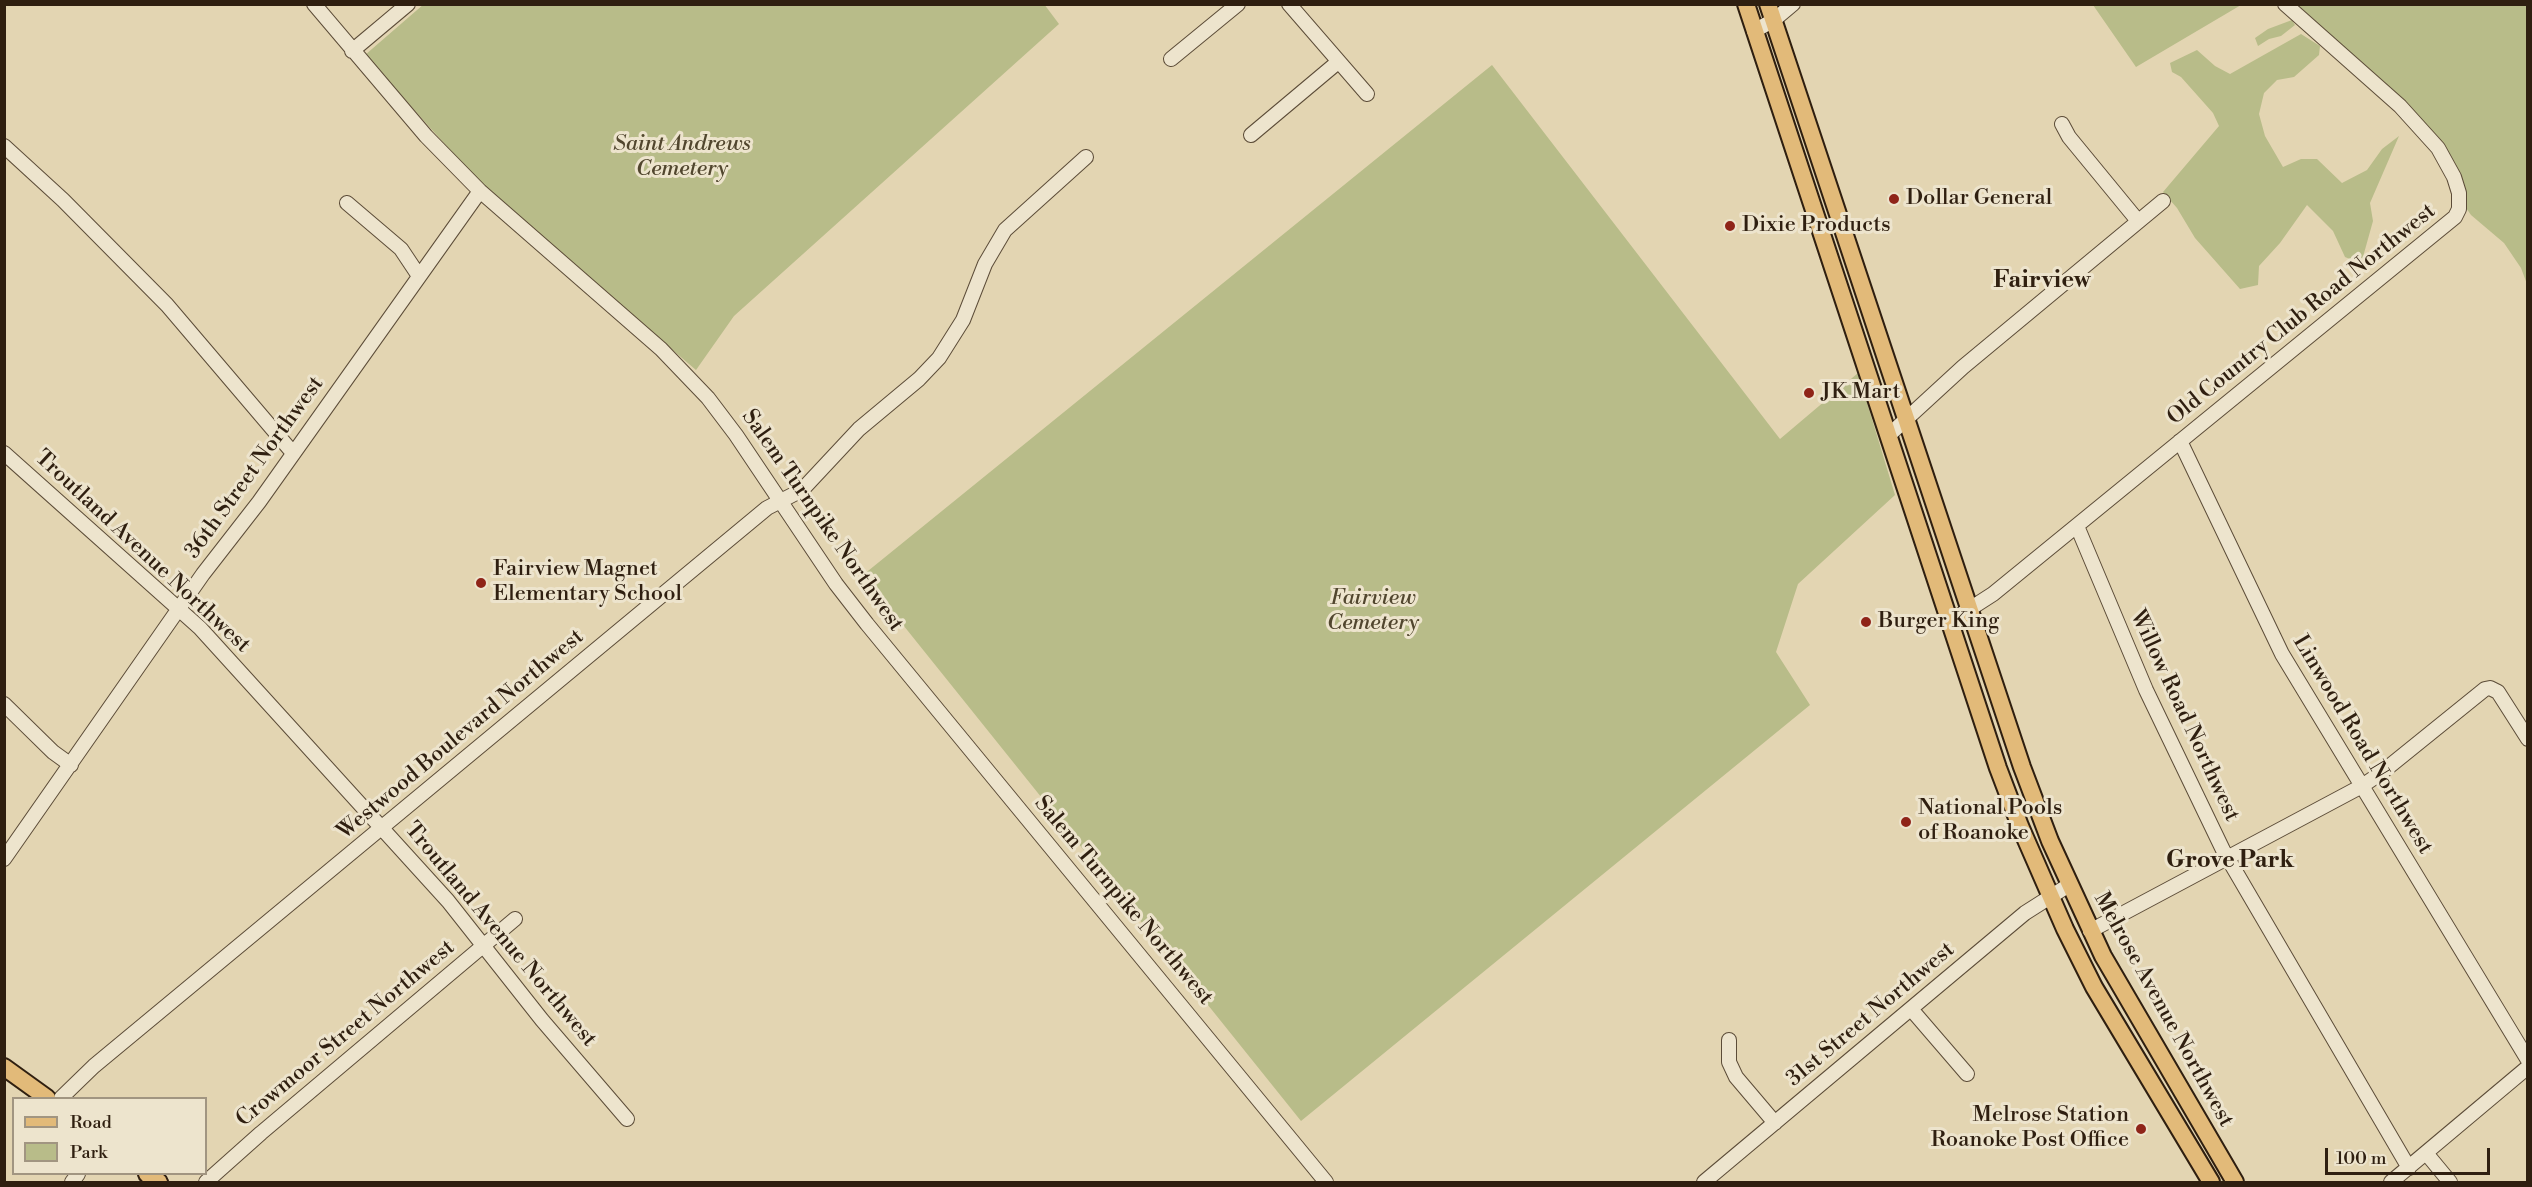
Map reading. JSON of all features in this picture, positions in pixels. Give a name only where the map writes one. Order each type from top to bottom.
[{"type":"main road","name":"Melrose Avenue Northwest","points":[[1746,4],[1998,768],[2050,896],[2100,997],[2211,1182]]},
{"type":"main road","name":"Melrose Avenue Northwest","points":[[1771,13],[2022,767],[2090,931],[2128,1002],[2235,1182]]},
{"type":"main road","points":[[4,1067],[46,1097]]},
{"type":"street","name":"Salem Turnpike Northwest","points":[[314,4],[352,51],[480,191],[661,349],[690,378],[736,435],[836,584],[867,624],[1326,1182]]},
{"type":"street","points":[[352,51],[408,4]]},
{"type":"street","points":[[1171,59],[1238,4]]},
{"type":"street","points":[[1289,4],[1367,94]]},
{"type":"street","points":[[1754,31],[1771,13],[1793,4]]},
{"type":"street","name":"Old Country Club Road Northwest","points":[[1951,621],[1970,610],[2077,526],[2365,290],[2451,223],[2459,209],[2460,200],[2454,177],[2438,148],[2418,123],[2284,4]]},
{"type":"street","points":[[1251,135],[1338,62]]},
{"type":"street","points":[[2062,124],[2069,137],[2138,221]]},
{"type":"street","points":[[4,146],[63,200],[167,305],[293,453]]},
{"type":"street","name":"Westwood Boulevard Northwest","points":[[62,1097],[94,1066],[759,515],[802,490],[859,429],[919,379],[939,358],[963,320],[985,264],[1000,236],[1016,218],[1086,157]]},
{"type":"street","name":"36th Street Northwest","points":[[4,859],[480,191]]},
{"type":"street","points":[[1889,435],[1906,418],[2163,201]]},
{"type":"street","points":[[347,203],[402,249],[419,276]]},
{"type":"street","name":"Linwood Road Northwest","points":[[2180,441],[2272,635],[2528,1060]]},
{"type":"street","name":"Troutland Avenue Northwest","points":[[4,453],[215,644],[383,827],[484,945],[542,1020],[627,1119]]},
{"type":"street","name":"Willow Road Northwest","points":[[2077,526],[2146,690],[2227,857],[2409,1168]]},
{"type":"street","points":[[2090,931],[2362,786],[2485,689],[2490,688],[2498,692],[2528,739]]},
{"type":"street","points":[[4,704],[53,752],[71,765]]},
{"type":"street","name":"31st Street Northwest","points":[[1704,1182],[2025,913],[2069,885]]},
{"type":"street","name":"Crowmoor Street Northwest","points":[[206,1182],[515,919]]},
{"type":"street","points":[[1911,1009],[1967,1074]]},
{"type":"street","points":[[1729,1040],[1729,1062],[1736,1077],[1775,1124]]},
{"type":"street","points":[[2391,1182],[2528,1067]]},
{"type":"street","points":[[2426,1153],[2450,1182]]},
{"type":"green space","name":"Saint Andrews Cemetery","points":[[424,4],[1044,4],[1059,24],[734,316],[696,370],[517,217],[467,169],[365,55]]},
{"type":"green space","points":[[2093,5],[2241,5],[2136,67]]},
{"type":"green space","points":[[2285,5],[2527,5],[2527,284],[2521,268],[2504,243],[2471,215],[2464,205],[2453,166]]},
{"type":"green space","points":[[2292,20],[2295,25],[2281,36],[2269,39],[2258,46],[2255,38],[2268,29]]},
{"type":"green space","points":[[2301,34],[2320,46],[2319,55],[2294,77],[2277,80],[2264,93],[2259,114],[2265,136],[2283,167],[2301,159],[2317,159],[2342,183],[2367,170],[2382,149],[2399,136],[2370,203],[2373,221],[2361,264],[2345,257],[2333,231],[2307,205],[2280,243],[2259,266],[2258,285],[2240,289],[2195,238],[2177,208],[2163,192],[2219,126],[2213,113],[2181,77],[2172,72],[2170,63],[2197,50],[2215,66],[2230,74]]},
{"type":"green space","name":"Fairview Cemetery","points":[[1492,65],[1780,439],[1858,373],[1895,495],[1798,584],[1776,652],[1810,705],[1301,1121],[863,575]]},
{"type":"place","name":"Dollar General","points":[[1894,199]]},
{"type":"place","name":"Dixie Products","points":[[1730,226]]},
{"type":"place","name":"JK Mart","points":[[1809,393]]},
{"type":"place","name":"Fairview Magnet Elementary School","points":[[481,583]]},
{"type":"place","name":"Burger King","points":[[1866,622]]},
{"type":"place","name":"National Pools of Roanoke","points":[[1906,822]]},
{"type":"place","name":"Melrose Station Roanoke Post Office","points":[[2141,1129]]},
{"type":"district","name":"Fairview","points":[[2042,281]]},
{"type":"district","name":"Grove Park","points":[[2230,861]]}]
